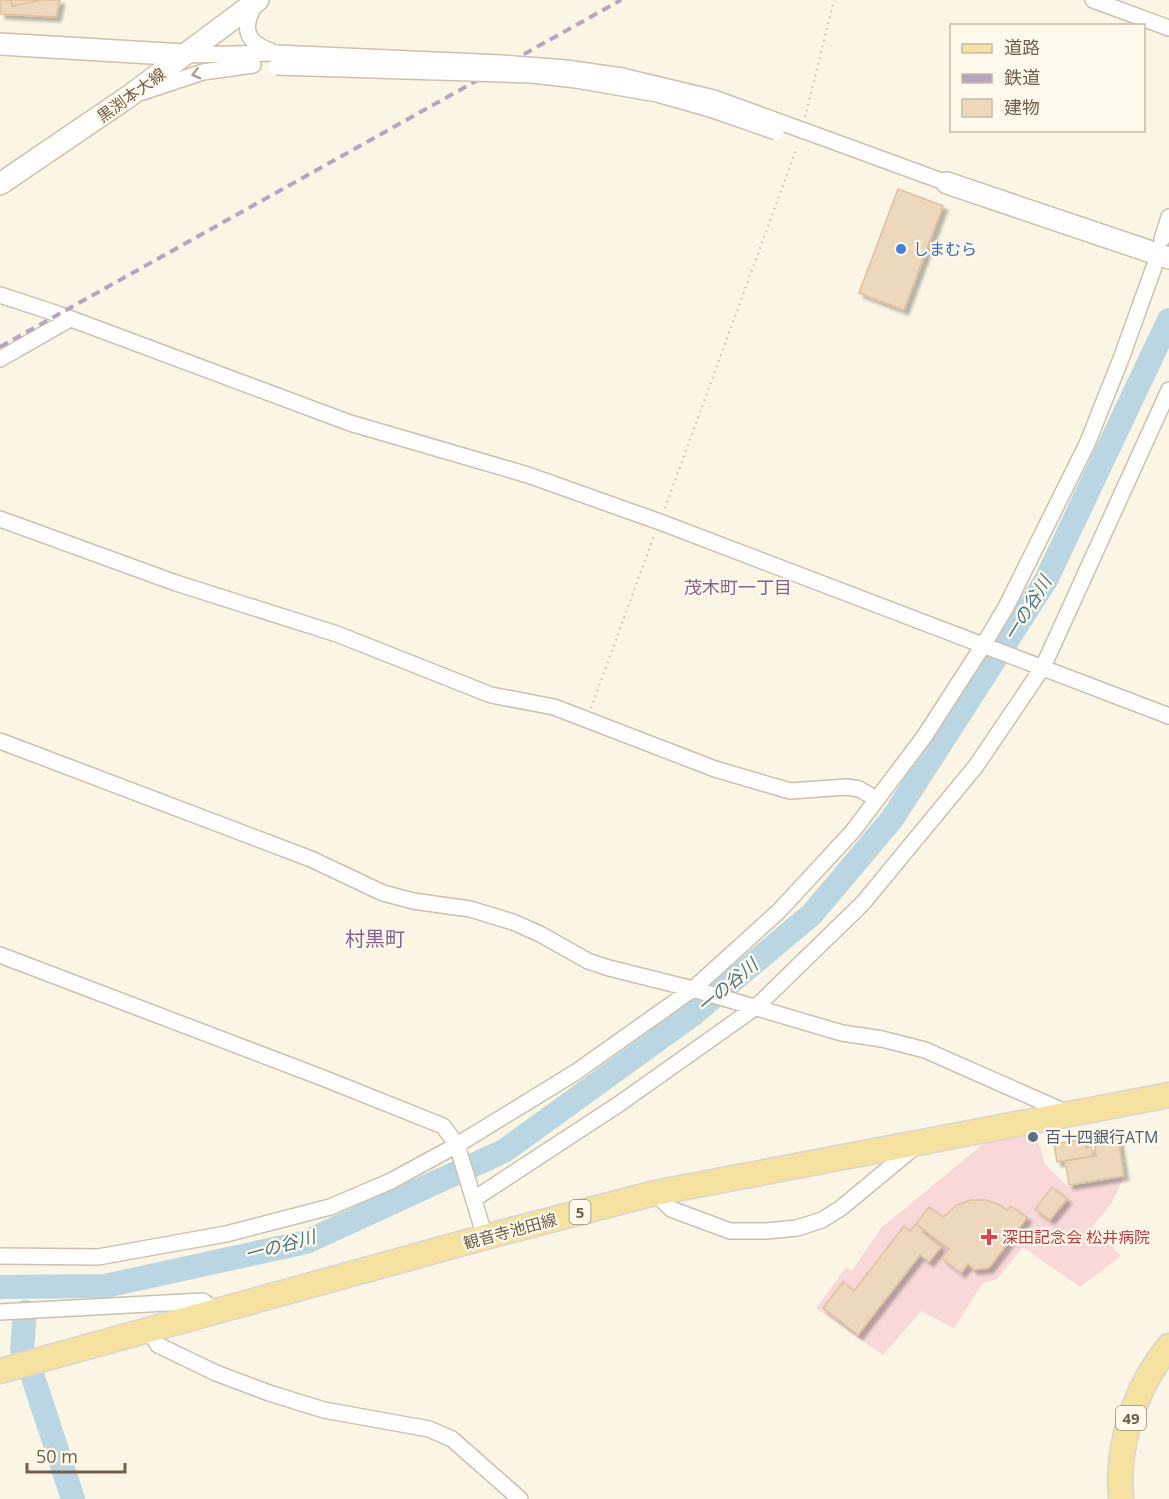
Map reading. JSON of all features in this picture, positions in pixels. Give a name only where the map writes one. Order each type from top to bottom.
[{"type":"main road","name":"観音寺池田線","points":[[0,1371],[484,1237],[655,1193],[1169,1095]]},
{"type":"main road","name":"49","points":[[1121,1499],[1123,1445],[1136,1402],[1169,1346]]},
{"type":"street","points":[[258,0],[247,18],[248,31],[254,42],[277,60]]},
{"type":"street","name":"黒渕本大線","points":[[0,184],[128,97],[258,0]]},
{"type":"street","points":[[1093,0],[1169,28]]},
{"type":"street","points":[[220,54],[213,51],[211,46],[221,28]]},
{"type":"street","points":[[0,44],[184,56],[253,65]]},
{"type":"street","points":[[184,56],[220,54],[277,60],[532,75],[657,94],[801,134],[1161,255]]},
{"type":"street","points":[[128,97],[203,72],[277,60],[501,63],[610,74],[714,98],[801,134]]},
{"type":"street","points":[[0,1256],[98,1257],[226,1234],[330,1207],[391,1181],[457,1145],[576,1072],[693,989],[779,912],[853,831],[924,737],[984,644],[1006,606],[1087,444],[1161,255],[1169,217]]},
{"type":"street","points":[[0,295],[350,423],[528,475],[660,522],[1169,716]]},
{"type":"street","points":[[0,359],[70,319]]},
{"type":"street","points":[[474,1199],[619,1104],[756,1007],[863,903],[976,766],[1043,667],[1169,390]]},
{"type":"street","points":[[0,519],[176,583],[337,634],[491,695],[554,707],[715,769],[790,791],[847,786],[859,789],[877,799]]},
{"type":"street","points":[[0,741],[311,859],[383,893],[413,901],[470,909],[513,922],[588,961],[842,1033],[882,1039],[926,1050],[1070,1114]]},
{"type":"street","points":[[0,955],[443,1126],[457,1145],[484,1237]]},
{"type":"street","points":[[655,1193],[671,1209],[730,1231],[767,1232],[797,1228],[822,1220],[841,1208],[920,1143]]},
{"type":"street","points":[[0,1312],[203,1301],[217,1311]]},
{"type":"street","points":[[148,1329],[158,1345],[237,1381],[324,1410],[429,1429],[452,1439],[519,1499]]},
{"type":"path","points":[[587,719],[801,134],[834,0]]},
{"type":"shaded area","name":"深田記念会 松井病院","points":[[1035,1131],[1045,1164],[1068,1187],[1124,1177],[1111,1204],[1092,1227],[1121,1256],[1080,1287],[1023,1247],[997,1279],[983,1283],[954,1328],[921,1311],[883,1355],[816,1308],[846,1268],[852,1271],[881,1228],[988,1140]]},
{"type":"building","points":[[0,0],[11,0],[12,6],[42,0],[60,0],[56,17],[1,14]]},
{"type":"building","points":[[11,0],[42,0],[12,6]]},
{"type":"building","name":"しまむら","points":[[898,189],[943,206],[904,310],[859,293]]},
{"type":"building","points":[[1118,1138],[1124,1176],[1069,1185],[1065,1161],[1096,1156],[1094,1142]]},
{"type":"building","points":[[1084,1139],[1086,1148],[1091,1147],[1093,1156],[1057,1162],[1054,1144]]},
{"type":"building","points":[[1052,1187],[1067,1199],[1050,1220],[1035,1209]]},
{"type":"building","points":[[971,1200],[986,1200],[1007,1210],[1011,1206],[1027,1218],[989,1268],[974,1270],[968,1264],[961,1273],[942,1258],[949,1249],[916,1224],[929,1207],[943,1217],[957,1205]]},
{"type":"building","points":[[916,1224],[924,1230],[922,1232],[941,1247],[929,1262],[920,1255],[858,1335],[823,1308],[843,1282],[854,1291],[904,1226],[910,1231]]},
{"type":"waterway","name":"一の谷川","points":[[0,1287],[105,1286],[306,1242],[504,1151],[692,1015],[812,914],[892,819],[1046,580],[1169,320]]},
{"type":"waterway","points":[[22,1349],[25,1312]]},
{"type":"waterway","points":[[31,1371],[73,1499]]},
{"type":"railway","points":[[0,347],[621,0]]},
{"type":"place","name":"しまむら","points":[[901,249]]},
{"type":"place","name":"百十四銀行ATM","points":[[1033,1137]]},
{"type":"place","name":"深田記念会 松井病院","points":[[989,1237]]},
{"type":"district","name":"茂木町一丁目","points":[[738,587]]},
{"type":"district","name":"村黒町","points":[[375,938]]}]
